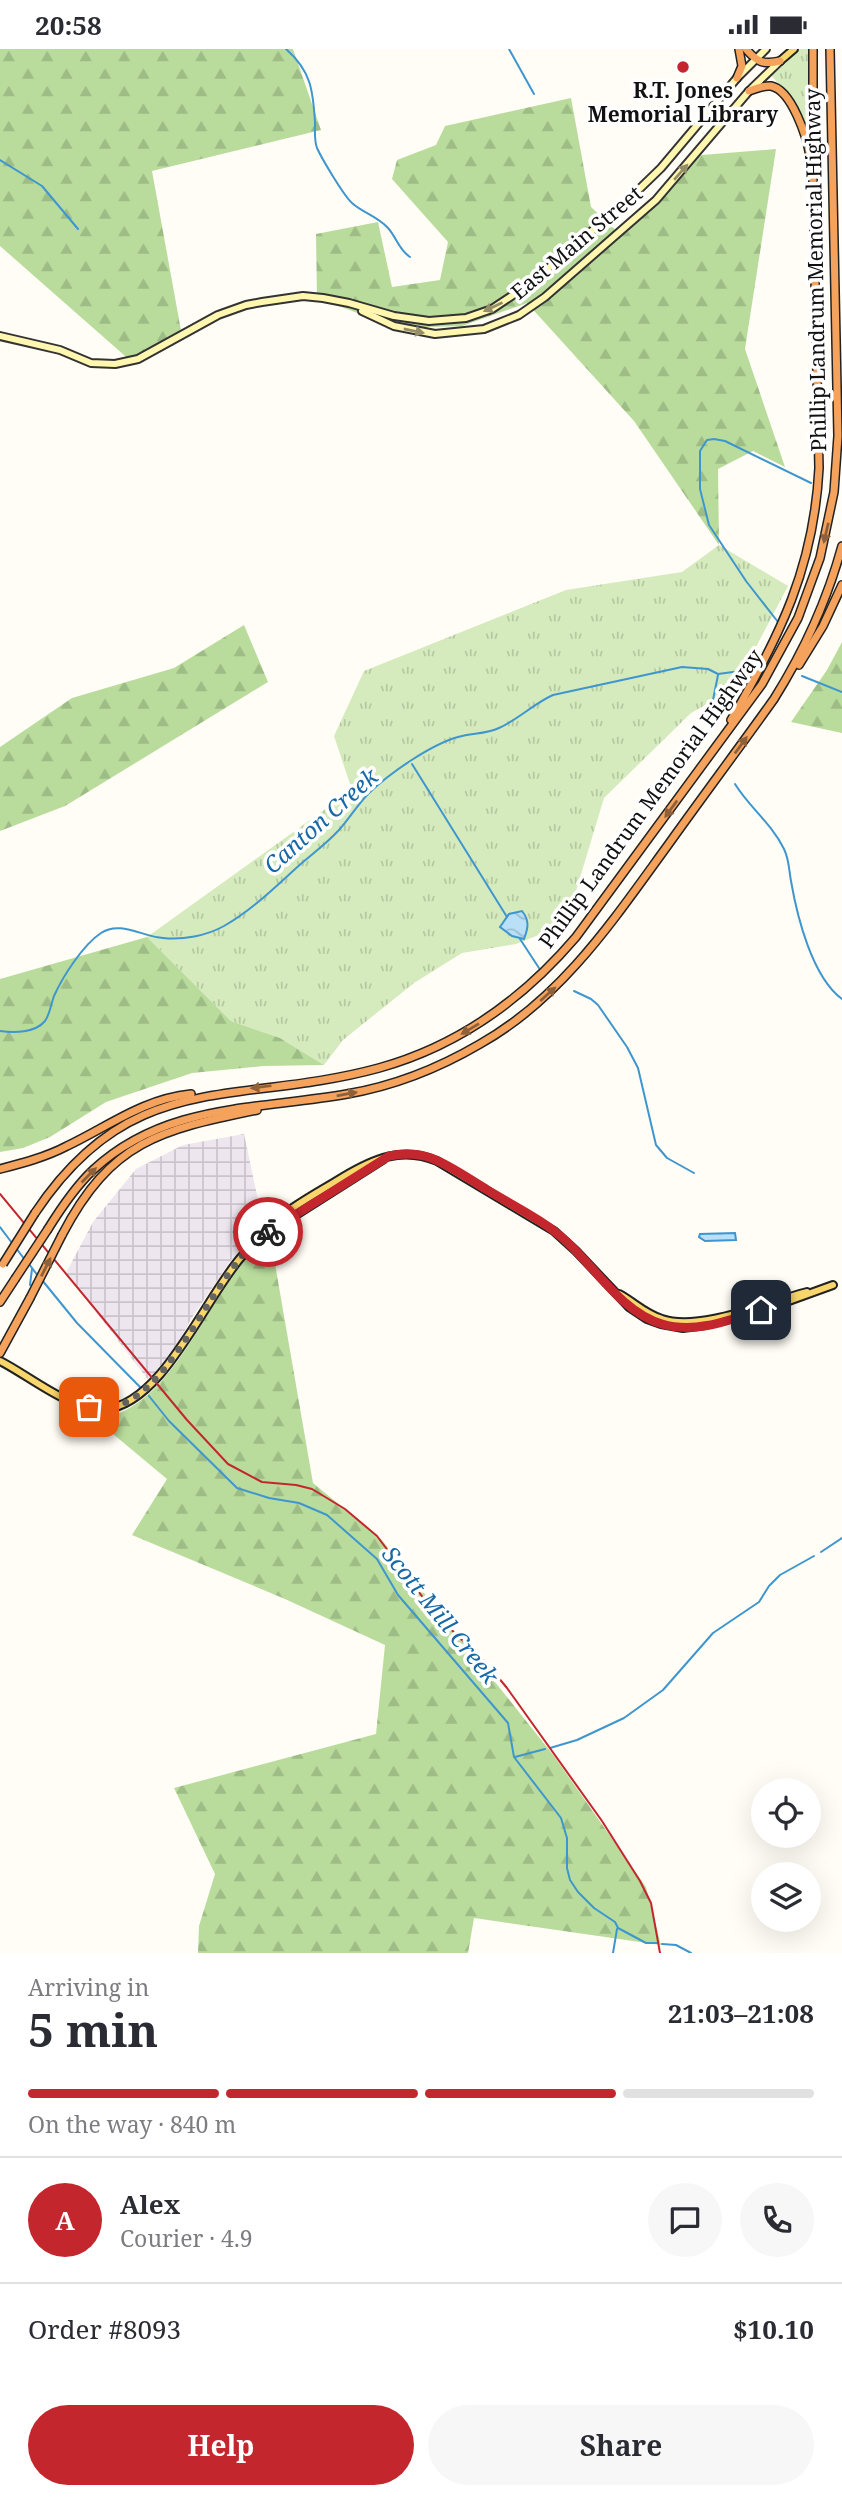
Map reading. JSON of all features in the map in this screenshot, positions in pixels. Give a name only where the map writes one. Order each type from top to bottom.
[{"type":"highway","points":[[737,78],[742,60],[739,49]]},
{"type":"highway","points":[[746,49],[755,59],[767,64],[780,61]]},
{"type":"highway","points":[[712,754],[781,628],[801,575],[813,529],[820,468],[813,185],[813,49]]},
{"type":"highway","name":"Phillip Landrum Memorial Highway","points":[[1,1266],[35,1213],[71,1166],[125,1125],[170,1104],[226,1092],[342,1076],[383,1067],[452,1039],[503,1007],[543,974],[576,937],[762,684],[806,600],[831,512],[836,471],[838,415],[830,49]]},
{"type":"highway","points":[[749,91],[770,86],[781,92],[788,102],[801,125],[807,143],[813,185]]},
{"type":"highway","name":"Phillip Landrum Memorial Highway","points":[[0,1303],[71,1194],[93,1170],[119,1149],[150,1131],[174,1121],[207,1113],[376,1087],[428,1070],[491,1037],[537,1003],[573,968],[612,920],[774,699],[795,666],[816,623],[842,546]]},
{"type":"highway","points":[[774,699],[815,641],[842,585]]},
{"type":"highway","points":[[1,1169],[65,1147],[122,1115],[157,1101],[181,1095],[226,1092]]},
{"type":"highway","points":[[2,1350],[78,1206],[99,1179],[128,1153],[151,1139],[191,1124],[305,1100]]},
{"type":"main road","name":"East Main Street","points":[[0,336],[60,350],[91,363],[123,363],[138,359],[205,321],[246,305],[303,296],[429,321],[466,318],[500,305],[531,283],[627,201],[661,167],[737,78],[766,49]]},
{"type":"main road","name":"East Main Street","points":[[327,299],[360,309],[394,326],[435,334],[476,330],[511,320],[545,297],[656,200],[749,91],[794,49]]},
{"type":"main road","points":[[0,1361],[48,1389],[85,1406],[109,1408],[127,1403],[150,1385],[169,1364],[227,1273],[271,1224],[368,1163],[407,1154],[431,1158],[560,1236],[617,1294],[658,1318],[688,1322],[721,1317],[842,1283]]},
{"type":"main road","points":[[2,1350],[11,1366]]},
{"type":"shaded area","points":[[244,1134],[264,1228],[247,1241],[229,1263],[180,1340],[149,1381],[66,1273],[93,1222],[136,1169],[183,1145]]},
{"type":"green space","points":[[0,49],[293,49],[321,130],[152,171],[182,336],[133,363],[0,246]]},
{"type":"green space","points":[[800,49],[808,49],[808,136],[784,90],[770,74]]},
{"type":"green space","points":[[571,98],[591,207],[620,234],[689,156],[776,149],[745,349],[785,467],[753,451],[718,469],[719,545],[634,421],[527,303],[462,326],[398,328],[317,298],[316,234],[378,222],[392,287],[440,280],[448,242],[392,179],[397,160],[436,145],[445,126]]},
{"type":"green space","points":[[719,545],[788,586],[734,689],[691,713],[604,798],[566,924],[516,944],[462,953],[414,983],[343,1040],[324,1065],[280,1038],[231,1021],[147,937],[352,790],[334,736],[364,671],[566,590],[682,572]]},
{"type":"green space","points":[[244,625],[268,682],[65,806],[0,831],[0,747],[72,698],[174,668]]},
{"type":"green space","points":[[842,642],[842,733],[791,722],[827,670]]},
{"type":"green space","points":[[147,937],[231,1021],[280,1038],[324,1065],[263,1066],[192,1073],[106,1102],[50,1137],[23,1148],[0,1152],[0,979]]},
{"type":"green space","points":[[270,1235],[313,1483],[381,1539],[554,1756],[646,1887],[661,1945],[474,1918],[468,1953],[198,1953],[199,1926],[215,1874],[174,1788],[376,1734],[385,1645],[285,1599],[132,1535],[167,1479],[95,1419],[126,1410],[147,1395],[166,1376],[232,1277]]},
{"type":"water","points":[[522,911],[528,925],[524,939],[512,936],[500,927],[509,914]]},
{"type":"water","points":[[735,1233],[736,1240],[705,1241],[699,1237],[700,1234]]},
{"type":"waterway","points":[[286,49],[306,73],[313,100],[316,145],[328,168],[352,203],[384,224],[410,257]]},
{"type":"waterway","points":[[509,49],[534,94]]},
{"type":"waterway","points":[[0,160],[42,186],[78,229]]},
{"type":"waterway","name":"Canton Creek","points":[[778,622],[746,581],[709,525],[700,489],[700,451],[707,440],[725,441],[811,483]]},
{"type":"waterway","name":"Canton Creek","points":[[0,1031],[18,1032],[41,1025],[74,961],[94,938],[108,929],[124,929],[155,937],[194,937],[235,919],[330,839],[378,785],[435,746],[458,737],[499,728],[553,695],[682,667],[708,669],[718,674],[748,670]]},
{"type":"waterway","points":[[716,717],[712,705],[718,675]]},
{"type":"waterway","points":[[802,676],[842,692]]},
{"type":"waterway","points":[[412,764],[507,917]]},
{"type":"waterway","points":[[735,784],[784,849],[797,911],[814,961],[831,989],[842,999]]},
{"type":"waterway","points":[[520,939],[539,968]]},
{"type":"waterway","points":[[574,991],[598,1005],[627,1047],[638,1068],[656,1145],[667,1158],[694,1173]]},
{"type":"waterway","name":"Scott Mill Creek","points":[[0,1227],[12,1243]]},
{"type":"waterway","name":"Scott Mill Creek","points":[[16,1248],[25,1260]]},
{"type":"waterway","name":"Scott Mill Creek","points":[[29,1264],[38,1276]]},
{"type":"waterway","points":[[30,1285],[32,1269]]},
{"type":"waterway","name":"Scott Mill Creek","points":[[42,1280],[77,1323],[140,1387]]},
{"type":"waterway","name":"Scott Mill Creek","points":[[149,1396],[169,1421],[237,1488],[269,1498],[299,1503],[327,1515],[377,1559],[398,1595],[508,1723],[514,1757],[561,1818],[567,1838],[567,1868],[570,1880],[578,1892],[594,1908],[615,1922],[618,1928],[646,1943],[658,1943]]},
{"type":"waterway","points":[[821,1552],[842,1538]]},
{"type":"waterway","points":[[550,1748],[577,1740],[624,1718],[663,1690],[713,1633],[759,1602],[780,1575],[814,1556]]},
{"type":"waterway","points":[[515,1757],[545,1749]]},
{"type":"waterway","points":[[613,1953],[617,1929]]},
{"type":"waterway","name":"Scott Mill Creek","points":[[662,1944],[676,1945],[691,1953]]},
{"type":"railway","points":[[0,1194],[187,1420],[228,1464],[262,1482],[312,1489],[345,1509],[377,1536],[436,1615],[488,1665],[507,1688],[602,1821],[651,1903],[660,1953]]},
{"type":"way so far","points":[[89,1407],[109,1408],[124,1404],[154,1381],[169,1364],[227,1273],[252,1245],[268,1232]]},
{"type":"place","name":"R.T. Jones Memorial Library","points":[[683,67]]},
{"type":"route","points":[[268,1232],[389,1156],[419,1155],[449,1167],[554,1231],[622,1301],[647,1319],[671,1327],[690,1328],[761,1310]]}]
